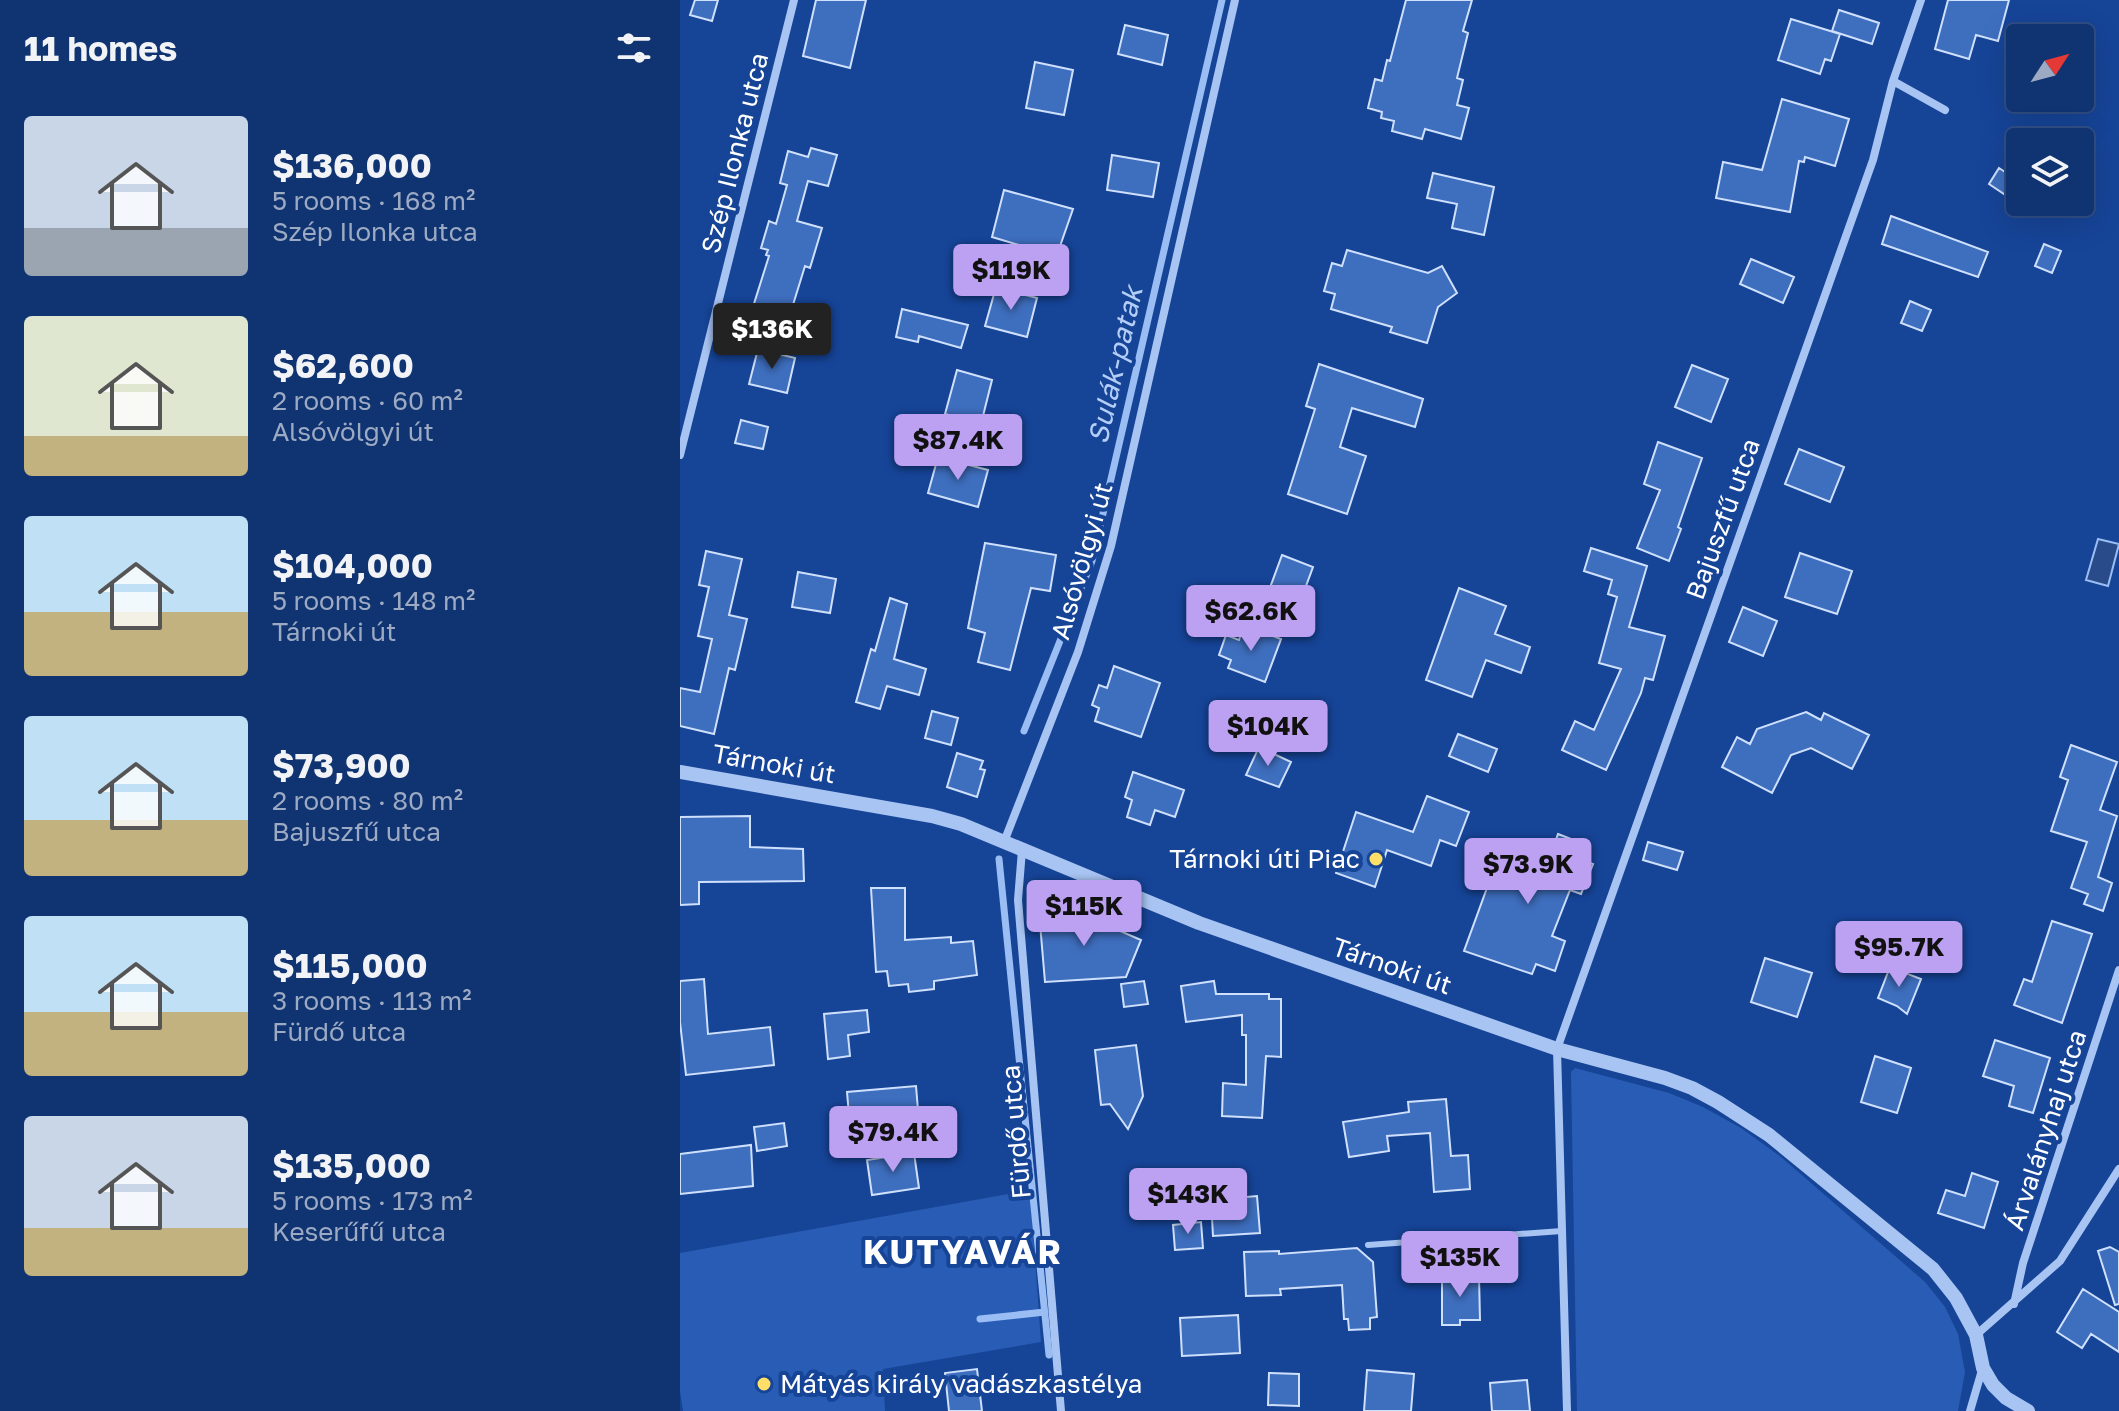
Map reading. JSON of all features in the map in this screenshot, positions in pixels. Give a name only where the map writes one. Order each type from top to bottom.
[{"type":"street","name":"Szép Ilonka utca","points":[[680,455],[794,0]]},
{"type":"street","name":"Alsóvölgyi út","points":[[1004,842],[1078,652],[1111,546],[1235,0]]},
{"type":"street","name":"Bajuszfű utca","points":[[1557,1049],[1873,160],[1893,81],[1921,0]]},
{"type":"street","points":[[1893,81],[1945,110]]},
{"type":"street","name":"Tárnoki út","points":[[680,772],[932,816],[961,824],[1199,923],[1557,1049],[1692,1088],[1769,1135],[1933,1269],[1956,1298],[1976,1335],[1983,1368]]},
{"type":"street","name":"Fürdő utca","points":[[1022,850],[1019,916],[1061,1411]]},
{"type":"street","name":"Árvalányhaj utca","points":[[2014,1304],[2023,1263],[2119,970]]},
{"type":"street","points":[[1557,1049],[1567,1411]]},
{"type":"street","points":[[1976,1335],[2060,1261],[2119,1169]]},
{"type":"street","points":[[1970,1411],[1983,1368]]},
{"type":"street","points":[[1983,1368],[1993,1385],[2006,1398],[2028,1411]]},
{"type":"lane","points":[[1368,1245],[1562,1231]]},
{"type":"shaded area","points":[[2098,539],[2119,544],[2108,586],[2086,580]]},
{"type":"shaded area","points":[[1575,1068],[1669,1093],[1741,1128],[1781,1157],[1925,1282],[1945,1307],[1958,1334],[1965,1372],[1958,1411],[1577,1411],[1571,1072]]},
{"type":"shaded area","points":[[1030,1190],[1041,1342],[883,1369],[885,1411],[683,1411],[680,1391],[680,1253]]},
{"type":"building","points":[[695,0],[718,0],[712,21],[690,15]]},
{"type":"building","points":[[816,0],[866,0],[850,68],[803,56]]},
{"type":"building","points":[[1406,0],[1472,0],[1463,31],[1468,33],[1457,78],[1463,80],[1457,105],[1469,108],[1461,139],[1425,129],[1422,139],[1392,131],[1394,121],[1381,118],[1382,112],[1368,108],[1375,79],[1382,81],[1387,60],[1390,61]]},
{"type":"building","points":[[1948,0],[2009,0],[1998,41],[1976,35],[1969,59],[1935,49]]},
{"type":"building","points":[[1839,10],[1879,23],[1872,44],[1832,31]]},
{"type":"building","points":[[1791,19],[1840,34],[1831,61],[1825,59],[1820,74],[1778,60]]},
{"type":"building","points":[[1125,25],[1168,35],[1162,65],[1118,54]]},
{"type":"building","points":[[1035,62],[1073,70],[1064,115],[1026,108]]},
{"type":"building","points":[[1782,99],[1849,119],[1835,166],[1805,157],[1804,162],[1799,161],[1790,212],[1716,198],[1723,162],[1762,170]]},
{"type":"building","points":[[811,148],[837,155],[828,186],[808,181],[797,221],[822,228],[810,268],[805,266],[788,321],[752,310],[769,256],[766,255],[768,250],[761,248],[769,221],[776,224],[787,185],[780,183],[788,151],[808,157]]},
{"type":"building","points":[[1112,155],[1159,163],[1153,197],[1107,190]]},
{"type":"building","points":[[1999,168],[2006,173],[2006,195],[1989,184]]},
{"type":"building","points":[[1433,173],[1494,187],[1484,235],[1452,228],[1457,204],[1427,198]]},
{"type":"building","points":[[1004,190],[1073,209],[1059,249],[1049,254],[992,237]]},
{"type":"building","points":[[1891,216],[1988,252],[1978,277],[1882,244]]},
{"type":"building","points":[[2044,244],[2061,251],[2052,273],[2035,266]]},
{"type":"building","points":[[1347,250],[1428,273],[1442,266],[1457,293],[1438,307],[1427,343],[1390,332],[1392,327],[1331,309],[1335,294],[1324,291],[1332,263],[1342,266]]},
{"type":"building","points":[[967,256],[992,263],[985,289],[960,282]]},
{"type":"building","points":[[1751,259],[1794,277],[1783,303],[1740,284]]},
{"type":"building","points":[[996,287],[1037,298],[1027,337],[985,326]]},
{"type":"building","points":[[1910,301],[1931,310],[1922,331],[1901,323]]},
{"type":"building","points":[[902,309],[968,325],[961,348],[919,336],[918,342],[896,337]]},
{"type":"building","points":[[758,349],[795,358],[787,393],[749,384]]},
{"type":"building","points":[[1319,364],[1423,399],[1415,427],[1352,408],[1340,447],[1366,456],[1347,514],[1288,494],[1315,409],[1306,406]]},
{"type":"building","points":[[1692,365],[1728,379],[1711,422],[1675,407]]},
{"type":"building","points":[[957,370],[992,380],[981,424],[945,414]]},
{"type":"building","points":[[741,420],[768,427],[763,449],[735,443]]},
{"type":"building","points":[[1658,442],[1702,458],[1669,561],[1637,548],[1660,490],[1644,484]]},
{"type":"building","points":[[1799,449],[1844,467],[1830,502],[1785,484]]},
{"type":"building","points":[[938,457],[988,470],[978,507],[928,493]]},
{"type":"building","points":[[985,543],[1056,555],[1050,591],[1031,588],[1010,670],[978,662],[985,633],[968,628]]},
{"type":"building","points":[[1591,548],[1647,566],[1629,627],[1665,636],[1653,680],[1645,678],[1606,770],[1562,750],[1575,721],[1594,730],[1621,669],[1599,663],[1617,597],[1608,594],[1612,580],[1584,571]]},
{"type":"building","points":[[706,551],[742,559],[729,615],[747,619],[735,670],[729,668],[714,734],[680,726],[680,688],[700,692],[712,639],[698,636],[709,587],[699,585]]},
{"type":"building","points":[[1800,553],[1852,571],[1837,614],[1785,597]]},
{"type":"building","points":[[1282,555],[1313,567],[1299,605],[1268,593]]},
{"type":"building","points":[[798,572],[836,579],[830,613],[792,607]]},
{"type":"building","points":[[1459,588],[1506,606],[1495,634],[1530,647],[1521,673],[1486,660],[1472,697],[1426,680]]},
{"type":"building","points":[[890,598],[907,604],[894,659],[926,669],[919,695],[887,686],[880,709],[856,702]]},
{"type":"building","points":[[1743,607],[1777,621],[1763,656],[1729,642]]},
{"type":"building","points":[[1244,625],[1281,639],[1265,682],[1228,668],[1231,660],[1219,655],[1226,635],[1239,640]]},
{"type":"building","points":[[1114,666],[1160,683],[1141,737],[1095,721],[1099,708],[1092,705],[1099,685],[1107,688]]},
{"type":"building","points":[[932,711],[958,718],[951,745],[925,738]]},
{"type":"building","points":[[1806,712],[1821,720],[1824,713],[1869,735],[1852,769],[1811,748],[1791,755],[1772,793],[1722,767],[1737,737],[1750,744],[1757,729]]},
{"type":"building","points":[[1458,734],[1497,749],[1488,772],[1449,756]]},
{"type":"building","points":[[2071,745],[2117,762],[2100,810],[2117,816],[2098,877],[2112,883],[2103,911],[2084,904],[2088,894],[2071,888],[2087,842],[2051,831],[2068,780],[2060,777]]},
{"type":"building","points":[[1259,747],[1291,762],[1279,787],[1246,775]]},
{"type":"building","points":[[957,753],[983,761],[980,769],[985,770],[977,797],[947,787]]},
{"type":"building","points":[[1133,772],[1184,790],[1175,817],[1155,810],[1150,825],[1127,817],[1132,800],[1125,797]]},
{"type":"building","points":[[1427,796],[1469,812],[1456,846],[1440,840],[1431,866],[1387,850],[1375,887],[1336,873],[1356,812],[1413,832]]},
{"type":"building","points":[[750,816],[750,847],[803,849],[804,881],[699,882],[699,904],[680,905],[680,817]]},
{"type":"building","points":[[1558,834],[1587,845],[1582,860],[1593,864],[1581,894],[1570,890],[1552,936],[1565,941],[1555,971],[1536,964],[1532,974],[1464,951],[1503,844],[1548,861]]},
{"type":"building","points":[[1648,842],[1683,852],[1677,870],[1643,860]]},
{"type":"building","points":[[871,888],[905,888],[905,940],[951,937],[951,943],[973,941],[977,975],[934,981],[934,989],[909,992],[908,984],[889,986],[887,971],[876,972]]},
{"type":"building","points":[[1076,909],[1077,920],[1110,918],[1111,927],[1141,940],[1126,977],[1045,982],[1039,912]]},
{"type":"building","points":[[2052,921],[2092,934],[2062,1023],[2014,1005],[2024,979],[2032,982]]},
{"type":"building","points":[[1765,958],[1812,973],[1797,1017],[1751,1002]]},
{"type":"building","points":[[1890,967],[1921,979],[1907,1014],[1878,998]]},
{"type":"building","points":[[704,979],[708,1034],[770,1027],[774,1065],[686,1075],[680,1022],[680,981]]},
{"type":"building","points":[[1144,981],[1148,1004],[1124,1007],[1121,984]]},
{"type":"building","points":[[1214,981],[1216,994],[1269,994],[1269,999],[1281,999],[1281,1057],[1266,1056],[1262,1118],[1222,1116],[1223,1083],[1246,1085],[1246,1035],[1242,1035],[1242,1015],[1186,1022],[1181,986]]},
{"type":"building","points":[[867,1010],[869,1032],[848,1035],[850,1056],[828,1059],[824,1014]]},
{"type":"building","points":[[1995,1040],[2050,1058],[2033,1113],[2009,1106],[2014,1086],[1983,1076]]},
{"type":"building","points":[[1136,1045],[1143,1096],[1128,1129],[1110,1104],[1101,1105],[1095,1050]]},
{"type":"building","points":[[1875,1056],[1911,1068],[1897,1113],[1861,1102]]},
{"type":"building","points":[[916,1086],[919,1122],[850,1127],[847,1092]]},
{"type":"building","points":[[1446,1099],[1451,1156],[1468,1155],[1470,1189],[1434,1192],[1430,1133],[1387,1136],[1389,1151],[1349,1157],[1343,1122],[1409,1112],[1408,1102]]},
{"type":"building","points":[[784,1123],[787,1146],[757,1151],[754,1127]]},
{"type":"building","points":[[751,1145],[753,1186],[680,1194],[680,1154]]},
{"type":"building","points":[[914,1153],[919,1188],[872,1195],[867,1160]]},
{"type":"building","points":[[1972,1173],[1998,1182],[1984,1228],[1938,1213],[1946,1190],[1965,1196]]},
{"type":"building","points":[[1257,1196],[1260,1233],[1213,1236],[1211,1200]]},
{"type":"building","points":[[1201,1222],[1203,1248],[1175,1250],[1173,1225]]},
{"type":"building","points":[[2110,1247],[2119,1252],[2119,1304],[2115,1305],[2098,1251]]},
{"type":"building","points":[[1357,1248],[1373,1262],[1377,1317],[1370,1318],[1370,1329],[1349,1330],[1348,1319],[1344,1319],[1342,1285],[1280,1289],[1281,1295],[1246,1296],[1244,1252],[1279,1251],[1279,1254]]},
{"type":"building","points":[[1442,1276],[1479,1276],[1480,1320],[1460,1320],[1460,1325],[1442,1325]]},
{"type":"building","points":[[2083,1289],[2119,1312],[2119,1352],[2091,1334],[2082,1348],[2057,1332]]},
{"type":"building","points":[[1238,1315],[1240,1353],[1182,1356],[1180,1318]]},
{"type":"building","points":[[977,1369],[982,1411],[949,1411],[945,1373]]},
{"type":"building","points":[[1367,1370],[1414,1374],[1411,1411],[1364,1411]]},
{"type":"building","points":[[1269,1373],[1299,1374],[1299,1406],[1268,1405]]},
{"type":"building","points":[[1527,1380],[1530,1411],[1492,1411],[1490,1383]]},
{"type":"waterway","name":"Sulák-patak","points":[[1024,731],[1092,561],[1222,0]]},
{"type":"waterway","points":[[999,859],[1049,1355]]},
{"type":"waterway","points":[[980,1319],[1045,1312]]},
{"type":"place","name":"Tárnoki úti Piac","points":[[1376,859]]},
{"type":"place","name":"Mátyás király vadászkastélya","points":[[764,1384]]},
{"type":"district","name":"KUTYAVÁR","points":[[963,1252]]}]
